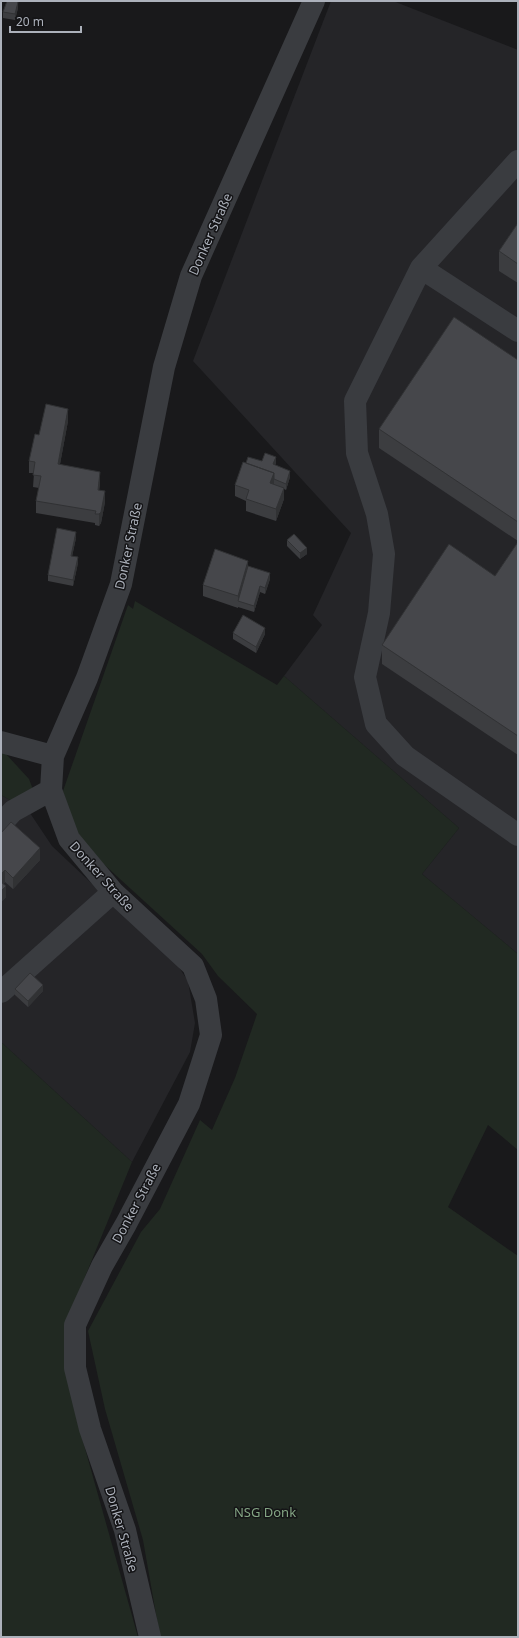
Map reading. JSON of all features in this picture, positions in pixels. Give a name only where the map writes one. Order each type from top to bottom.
[{"type":"street","name":"Donker Straße","points":[[150,1637],[125,1530],[90,1429],[75,1368],[75,1325],[102,1266],[126,1224],[189,1104],[211,1035],[206,999],[193,966],[113,892],[69,840],[51,790],[53,756],[87,678],[122,584],[164,367],[191,276],[314,1]]},
{"type":"street","points":[[518,161],[421,268],[355,401],[357,453],[377,514],[384,554],[379,612],[365,677],[376,724],[404,756],[518,835]]},
{"type":"street","points":[[421,268],[518,331]]},
{"type":"street","points":[[1,742],[53,756]]},
{"type":"street","points":[[1,824],[13,811],[51,790]]},
{"type":"street","points":[[1,992],[113,892]]},
{"type":"shaded area","points":[[331,1],[393,1],[518,50],[518,954],[422,874],[459,828],[284,676],[322,625],[313,615],[351,533],[193,361]]},
{"type":"shaded area","points":[[1,795],[28,810],[52,846],[176,963],[188,981],[195,1023],[190,1052],[132,1162],[1,1042]]},
{"type":"green space","name":"NSG Donk","points":[[135,601],[277,685],[284,676],[459,828],[422,874],[518,954],[518,1150],[488,1125],[448,1207],[518,1256],[518,1637],[160,1637],[143,1540],[105,1409],[88,1331],[141,1232],[160,1209],[200,1120],[212,1130],[235,1078],[257,1014],[218,976],[202,954],[85,847],[72,828],[63,791],[128,605],[133,609]]},
{"type":"green space","points":[[1,752],[6,754],[29,779],[34,792],[28,810],[1,795]]},
{"type":"green space","points":[[1,1042],[132,1162],[64,1328],[77,1420],[138,1637],[1,1637]]},
{"type":"building","points":[[7,1],[18,2],[15,14],[3,12]]},
{"type":"building","points":[[518,223],[518,264],[499,251]]},
{"type":"building","points":[[454,317],[518,360],[518,522],[379,429]]},
{"type":"building","points":[[46,404],[68,409],[58,464],[100,472],[98,490],[105,491],[101,512],[99,514],[95,514],[96,511],[36,501],[41,476],[33,475],[35,462],[29,461],[35,434],[39,435]]},
{"type":"building","points":[[265,453],[276,457],[273,464],[290,471],[286,484],[274,479],[274,473],[246,463],[248,457],[262,461]]},
{"type":"building","points":[[243,462],[274,473],[270,483],[284,488],[276,509],[246,499],[249,490],[235,485]]},
{"type":"building","points":[[57,528],[76,532],[71,556],[78,557],[73,580],[48,575]]},
{"type":"building","points":[[294,534],[307,548],[300,553],[287,540]]},
{"type":"building","points":[[518,542],[518,736],[382,645],[449,544],[495,576]]},
{"type":"building","points":[[215,549],[248,561],[238,596],[203,585]]},
{"type":"building","points":[[248,566],[270,573],[265,588],[260,586],[254,606],[238,601]]},
{"type":"building","points":[[243,615],[265,628],[256,647],[233,633]]},
{"type":"building","points":[[11,822],[40,848],[13,878],[5,870],[1,874],[1,833]]},
{"type":"building","points":[[1,882],[6,886],[1,891]]},
{"type":"building","points":[[30,973],[43,985],[28,1001],[15,989]]}]
